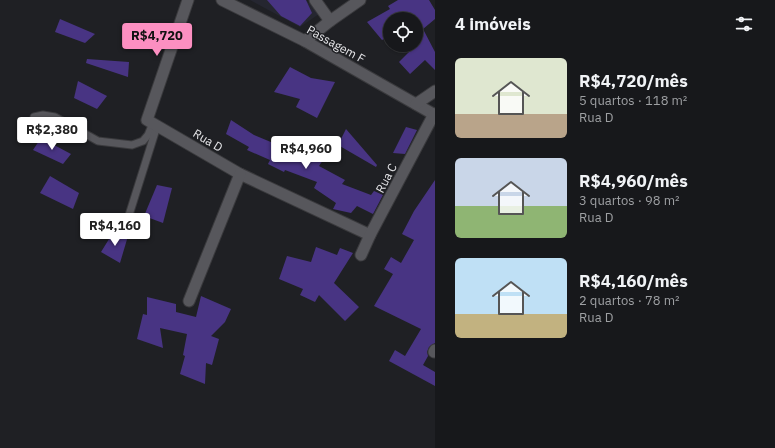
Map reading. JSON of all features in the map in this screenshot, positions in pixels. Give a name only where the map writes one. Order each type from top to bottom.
[{"type":"street","points":[[155,124],[147,120],[188,0]]},
{"type":"street","name":"Passagem F","points":[[222,0],[305,41],[435,114]]},
{"type":"street","points":[[315,0],[330,21]]},
{"type":"street","points":[[305,41],[360,0]]},
{"type":"street","points":[[416,104],[435,92]]},
{"type":"street","name":"Rua C","points":[[361,255],[370,235],[435,114]]},
{"type":"street","name":"Rua D","points":[[155,124],[240,174],[370,235]]},
{"type":"street","points":[[189,301],[240,174]]},
{"type":"lane","points":[[34,117],[43,115],[55,117],[98,141],[132,145],[143,141],[148,136],[155,124]]},
{"type":"lane","points":[[124,231],[155,124]]},
{"type":"shaded area","points":[[250,0],[306,0],[319,14],[300,27]]},
{"type":"building","points":[[267,0],[306,0],[312,13],[300,26],[281,16]]},
{"type":"building","points":[[398,0],[429,0],[435,10],[435,19],[423,29],[423,12],[385,12],[390,9],[388,6]]},
{"type":"building","points":[[383,13],[383,40],[382,40],[367,22]]},
{"type":"building","points":[[60,19],[95,34],[85,43],[55,32]]},
{"type":"building","points":[[423,29],[435,52],[435,70],[425,60],[410,74],[399,62],[409,52],[423,52]]},
{"type":"building","points":[[87,59],[129,62],[128,77],[86,63]]},
{"type":"building","points":[[290,67],[311,78],[335,82],[317,118],[296,107],[300,99],[274,92]]},
{"type":"building","points":[[78,81],[107,96],[97,109],[74,98]]},
{"type":"building","points":[[231,120],[254,135],[278,145],[282,137],[304,148],[302,151],[325,157],[319,166],[345,180],[342,184],[371,195],[374,191],[383,195],[373,214],[357,206],[351,213],[333,209],[336,203],[314,188],[317,182],[285,170],[284,172],[268,164],[270,160],[247,150],[249,147],[226,134]]},
{"type":"building","points":[[406,127],[417,130],[405,154],[393,153]]},
{"type":"building","points":[[346,129],[377,165],[376,167],[338,145]]},
{"type":"building","points":[[41,138],[71,154],[63,164],[33,150]]},
{"type":"building","points":[[50,176],[79,193],[73,209],[40,193]]},
{"type":"building","points":[[435,180],[435,343],[429,347],[427,352],[428,356],[423,365],[435,372],[435,386],[389,361],[395,350],[405,356],[421,329],[374,306],[393,274],[384,269],[391,257],[401,263],[414,240],[402,234],[414,211]]},
{"type":"building","points":[[157,185],[172,188],[163,223],[144,216]]},
{"type":"building","points":[[114,231],[122,236],[128,236],[120,263],[101,252]]},
{"type":"building","points":[[316,247],[337,255],[340,248],[353,253],[334,283],[359,307],[345,321],[319,295],[315,302],[300,295],[303,289],[279,279],[287,256],[311,262]]},
{"type":"building","points":[[201,296],[231,309],[225,322],[211,336],[219,339],[212,365],[206,363],[205,384],[180,374],[185,356],[183,355],[187,334],[160,328],[163,348],[137,339],[143,314],[147,315],[147,297],[176,304],[176,312],[196,317]]}]
